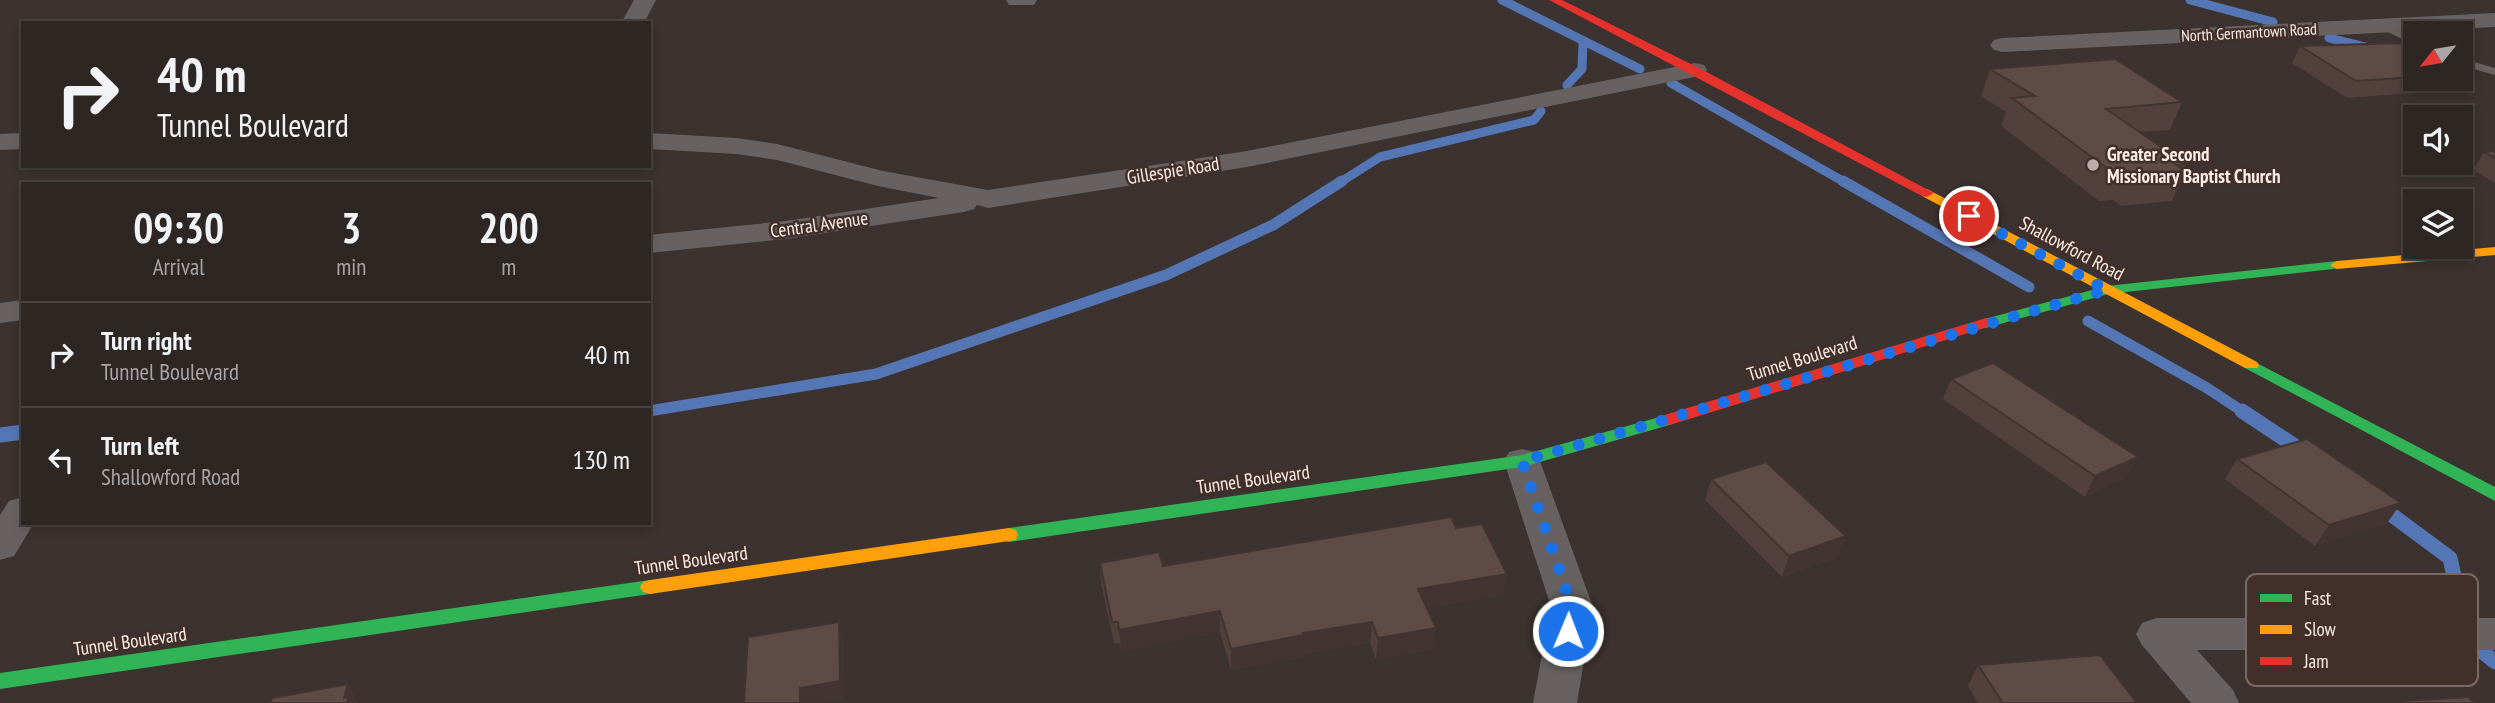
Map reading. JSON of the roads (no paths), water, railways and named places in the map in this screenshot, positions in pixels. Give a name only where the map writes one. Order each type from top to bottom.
[{"type":"main road","name":"Shallowford Road","points":[[1554,0],[1695,70],[2495,495]]},
{"type":"main road","name":"Tunnel Boulevard","points":[[0,681],[1522,461],[1760,394],[1965,329],[2107,290],[2495,251]]},
{"type":"street","points":[[633,21],[645,0]]},
{"type":"street","points":[[1017,0],[1027,0]]},
{"type":"street","name":"North Germantown Road","points":[[2002,45],[2493,22]]},
{"type":"street","name":"Gillespie Road","points":[[651,141],[737,146],[778,152],[878,178],[988,199],[1247,159],[1695,70]]},
{"type":"street","points":[[0,142],[21,141]]},
{"type":"street","name":"Central Avenue","points":[[651,244],[786,230],[988,199]]},
{"type":"street","points":[[0,313],[21,310]]},
{"type":"street","points":[[1522,461],[1572,607],[1555,703]]},
{"type":"street","points":[[0,546],[21,513]]},
{"type":"street","points":[[2217,703],[2157,634],[2246,634]]},
{"type":"lane","points":[[2383,26],[2403,36]]},
{"type":"lane","points":[[2473,65],[2495,72]]},
{"type":"waterway","points":[[1502,0],[1640,69]]},
{"type":"waterway","points":[[2190,0],[2273,22]]},
{"type":"waterway","points":[[2329,38],[2370,48]]},
{"type":"waterway","points":[[1567,85],[1582,69],[1583,42]]},
{"type":"waterway","points":[[1671,83],[1846,183]]},
{"type":"waterway","points":[[1339,183],[1380,157],[1534,120],[1541,111]]},
{"type":"waterway","points":[[651,411],[876,374],[1166,275],[1273,225],[1342,181]]},
{"type":"waterway","points":[[1843,181],[2029,287]]},
{"type":"waterway","points":[[2088,321],[2207,388],[2245,413]]},
{"type":"waterway","points":[[2242,411],[2304,452]]},
{"type":"waterway","points":[[0,435],[21,432]]},
{"type":"waterway","points":[[2381,507],[2450,558],[2453,574]]},
{"type":"waterway","points":[[2478,648],[2495,662]]},
{"type":"place","name":"Greater Second Missionary Baptist Church","points":[[2093,165]]}]
